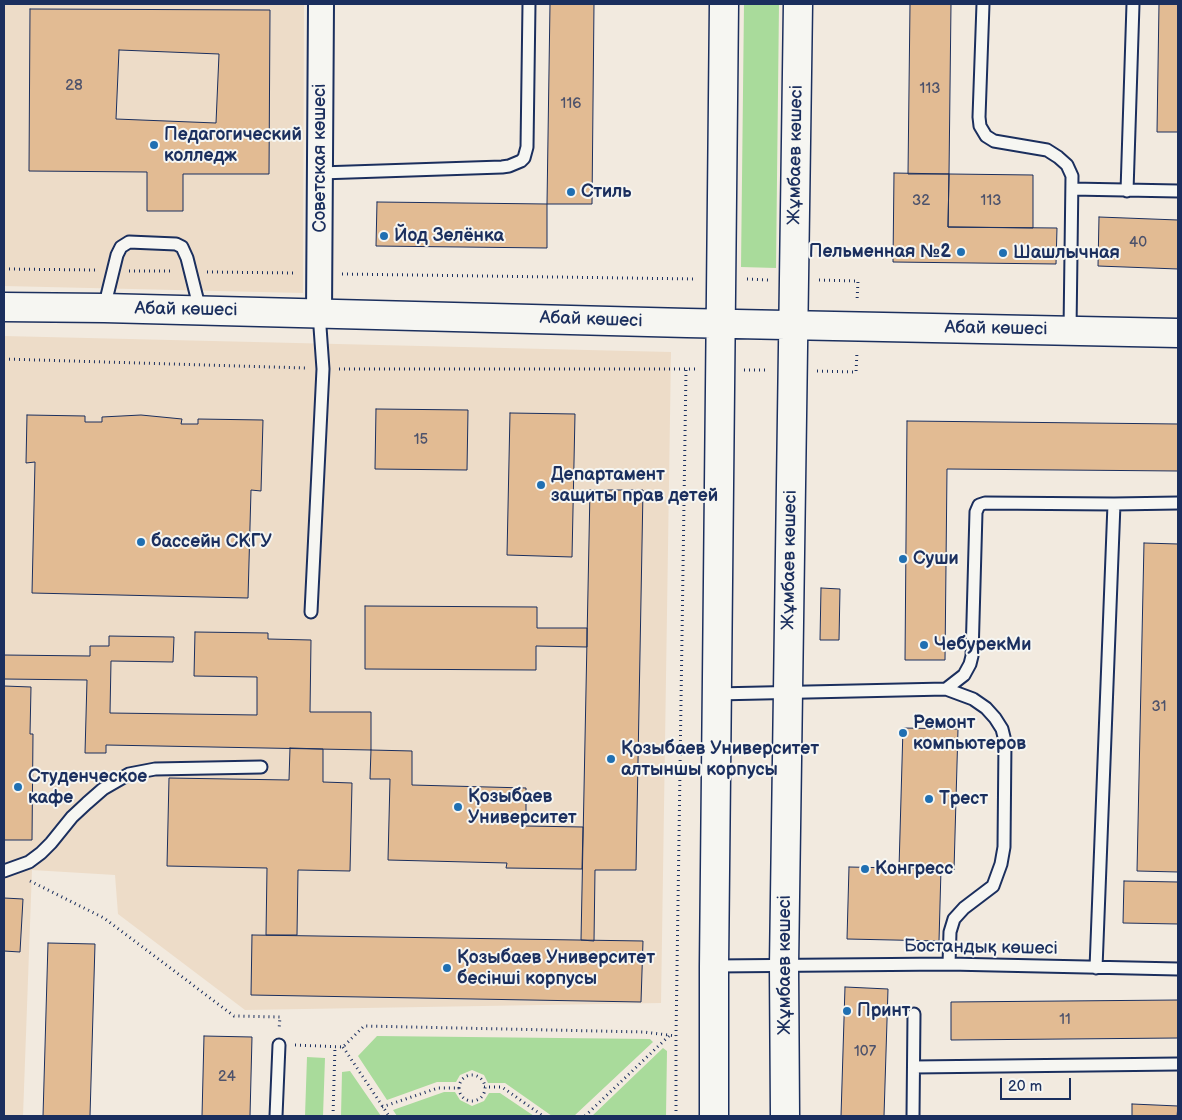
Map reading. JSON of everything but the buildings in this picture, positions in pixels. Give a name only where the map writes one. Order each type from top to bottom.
[{"type":"main road","points":[[714,1116],[716,694],[724,4]]},
{"type":"main road","name":"Жұмбаев көшесі","points":[[785,1116],[784,966],[798,4]]},
{"type":"main road","name":"Абай көшесі","points":[[4,307],[1178,333]]},
{"type":"street","name":"Советская көшесі","points":[[319,313],[321,4]]},
{"type":"lane","points":[[320,173],[502,167],[521,161],[526,153],[527,141],[530,4]]},
{"type":"lane","points":[[983,4],[980,126],[986,136],[994,140],[1047,150],[1066,165],[1072,176],[1070,330]]},
{"type":"lane","points":[[1127,190],[1133,4]]},
{"type":"lane","points":[[1072,188],[1178,191]]},
{"type":"lane","points":[[104,308],[118,251],[129,242],[179,245],[184,250],[200,310]]},
{"type":"lane","points":[[311,612],[323,369],[319,313]]},
{"type":"lane","points":[[946,689],[964,675],[972,656],[976,512],[979,505],[985,503],[1178,503]]},
{"type":"lane","points":[[1096,968],[1114,504]]},
{"type":"lane","points":[[716,694],[946,689],[973,699],[986,708],[1002,729],[1005,741],[1004,847],[999,871],[993,886],[964,908],[954,919],[950,932],[949,964]]},
{"type":"lane","points":[[6,870],[29,862],[41,853],[51,844],[72,817],[87,803],[103,789],[129,774],[154,769],[261,766]]},
{"type":"lane","name":"Бостандық көшесі","points":[[714,966],[949,964],[1178,968]]},
{"type":"lane","points":[[913,1116],[914,1014]]},
{"type":"lane","points":[[276,1116],[279,1045]]},
{"type":"lane","points":[[914,1067],[1178,1064]]},
{"type":"path","points":[[4,269],[688,278]]},
{"type":"path","points":[[4,359],[323,369],[686,369],[676,1116]]},
{"type":"path","points":[[6,870],[104,918],[234,1016],[280,1017],[279,1045],[342,1047],[389,1116]]},
{"type":"path","points":[[342,1047],[364,1026],[644,1032],[676,1036]]},
{"type":"path","points":[[585,1116],[670,1035]]},
{"type":"path","points":[[333,1116],[335,1046]]},
{"type":"path","points":[[472,1075],[481,1079],[484,1087],[480,1097],[471,1100],[462,1096],[459,1088],[463,1078],[472,1075]]},
{"type":"path","points":[[484,1087],[502,1087],[543,1116]]},
{"type":"path","points":[[382,1106],[438,1088],[459,1088]]},
{"type":"shaded area","name":"Педагогический колледж","points":[[4,4],[304,4],[303,293],[4,286]]},
{"type":"shaded area","points":[[4,336],[671,352],[661,1003],[245,1010],[118,914],[115,875],[32,870],[23,1116],[4,1116]]},
{"type":"green space","points":[[744,4],[779,4],[776,268],[741,267]]},
{"type":"green space","points":[[377,1036],[650,1039],[653,1042],[574,1116],[552,1116],[505,1083],[488,1083],[484,1075],[472,1070],[460,1075],[456,1082],[437,1082],[387,1100],[358,1056]]},
{"type":"green space","points":[[663,1048],[667,1051],[666,1116],[592,1116]]},
{"type":"green space","points":[[307,1057],[325,1058],[323,1116],[305,1116]]},
{"type":"green space","points":[[350,1071],[381,1116],[341,1116],[342,1072]]},
{"type":"green space","points":[[444,1092],[455,1092],[460,1100],[472,1106],[484,1101],[489,1093],[500,1093],[534,1116],[397,1116],[393,1110]]},
{"type":"place","name":"Педагогический колледж","points":[[154,145]]},
{"type":"place","name":"Стиль","points":[[571,192]]},
{"type":"place","name":"Йод Зелёнка","points":[[384,236]]},
{"type":"place","name":"Пельменная №2","points":[[961,252]]},
{"type":"place","name":"Шашлычная","points":[[1003,253]]},
{"type":"place","name":"Департамент защиты прав детей","points":[[541,485]]},
{"type":"place","name":"бассейн СКГУ","points":[[141,542]]},
{"type":"place","name":"Суши","points":[[903,559]]},
{"type":"place","name":"ЧебурекМи","points":[[924,645]]},
{"type":"place","name":"Ремонт компьютеров","points":[[903,733]]},
{"type":"place","name":"Қозыбаев Университет алтыншы корпусы","points":[[611,759]]},
{"type":"place","name":"Студенческое кафе","points":[[18,787]]},
{"type":"place","name":"Трест","points":[[929,799]]},
{"type":"place","name":"Қозыбаев Университет","points":[[458,807]]},
{"type":"place","name":"Конгресс","points":[[865,869]]},
{"type":"place","name":"Қозыбаев Университет бесінші корпусы","points":[[447,968]]},
{"type":"place","name":"Принт","points":[[847,1011]]}]
